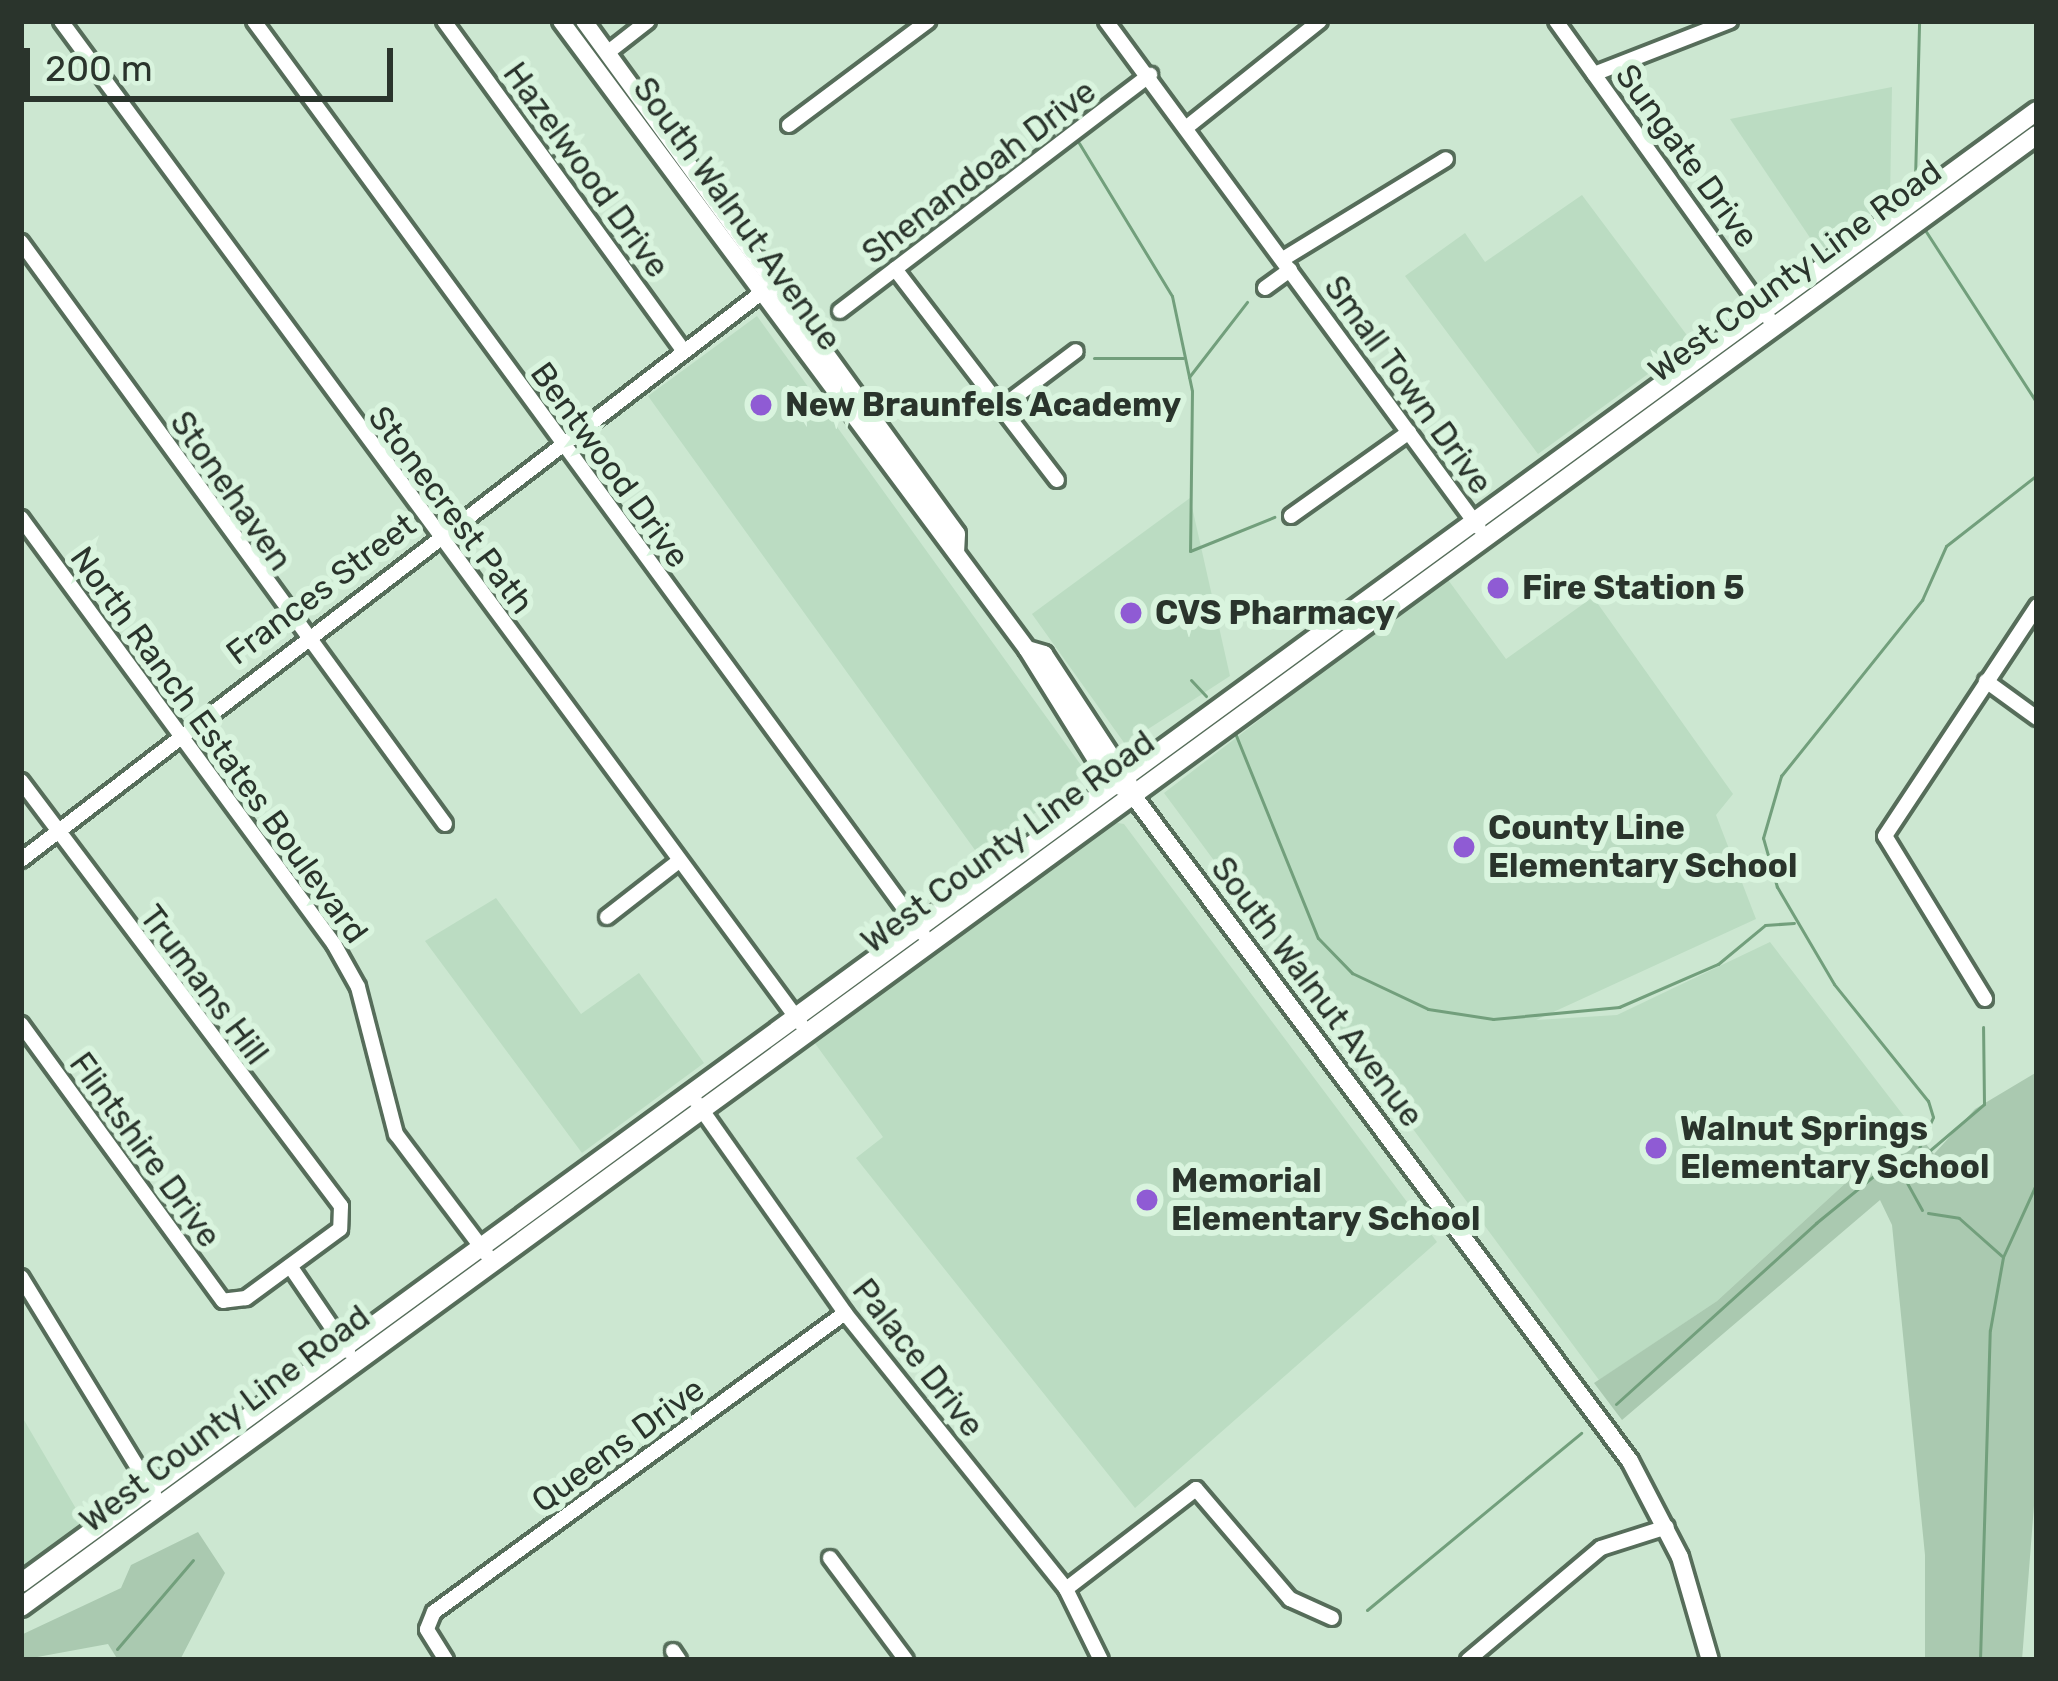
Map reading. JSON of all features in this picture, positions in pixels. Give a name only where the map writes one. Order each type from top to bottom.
[{"type":"main road","name":"West County Line Road","points":[[21,1607],[155,1496],[349,1352],[1123,782],[1888,230],[2037,111]]},
{"type":"main road","name":"West County Line Road","points":[[1888,230],[2037,135]]},
{"type":"main road","name":"West County Line Road","points":[[21,1583],[155,1496]]},
{"type":"street","name":"Stonecrest Path","points":[[61,21],[434,538],[798,1020]]},
{"type":"street","name":"Bentwood Drive","points":[[254,21],[921,930]]},
{"type":"street","name":"Hazelwood Drive","points":[[444,21],[683,350]]},
{"type":"street","name":"South Walnut Avenue","points":[[560,21],[940,545],[956,552],[1027,649],[1043,654],[1123,782],[1622,1448],[1667,1527],[1710,1660]]},
{"type":"street","name":"South Walnut Avenue","points":[[584,21],[957,534],[956,552]]},
{"type":"street","points":[[608,53],[648,21]]},
{"type":"street","points":[[789,125],[928,21]]},
{"type":"street","name":"Small Town Drive","points":[[1106,21],[1477,525]]},
{"type":"street","points":[[1187,127],[1320,21]]},
{"type":"street","name":"Sungate Drive","points":[[1556,21],[1768,316]]},
{"type":"street","points":[[1594,74],[1730,21]]},
{"type":"street","name":"Shenandoah Drive","points":[[840,311],[1150,75]]},
{"type":"street","points":[[1287,265],[1446,159]]},
{"type":"street","name":"Stonehaven","points":[[21,242],[302,639],[446,824]]},
{"type":"street","name":"Small Town Drive","points":[[1265,288],[1287,265]]},
{"type":"street","points":[[895,269],[1057,480]]},
{"type":"street","name":"Frances Street","points":[[21,860],[175,735],[775,284]]},
{"type":"street","points":[[999,409],[1076,351]]},
{"type":"street","points":[[1291,516],[1408,432]]},
{"type":"street","name":"North Ranch Estates Boulevard","points":[[21,518],[175,735],[344,959],[396,1134],[484,1252]]},
{"type":"street","points":[[1985,999],[1885,836],[2037,606]]},
{"type":"street","points":[[1986,681],[2037,718]]},
{"type":"street","name":"Trumans Hill","points":[[21,781],[346,1217],[290,1266]]},
{"type":"street","points":[[607,917],[679,861]]},
{"type":"street","name":"Flintshire Drive","points":[[21,1024],[229,1304],[290,1266]]},
{"type":"street","name":"Palace Drive","points":[[693,1097],[845,1313],[1066,1589],[1101,1660]]},
{"type":"street","points":[[290,1266],[349,1352]]},
{"type":"street","points":[[21,1276],[155,1496]]},
{"type":"street","name":"Queens Drive","points":[[446,1660],[427,1623],[845,1313]]},
{"type":"street","points":[[1066,1589],[1196,1489],[1290,1599],[1332,1618]]},
{"type":"street","points":[[1468,1660],[1594,1553],[1667,1527]]},
{"type":"street","points":[[830,1558],[906,1660]]},
{"type":"shaded area","points":[[1892,87],[1890,199],[1819,251],[1730,119]]},
{"type":"shaded area","points":[[1582,195],[1692,342],[1538,454],[1405,276],[1465,233],[1485,262]]},
{"type":"shaded area","points":[[757,316],[1086,772],[980,857],[648,396]]},
{"type":"shaded area","points":[[1190,498],[1230,676],[1125,744],[1032,614]]},
{"type":"shaded area","points":[[1446,577],[1506,659],[1593,597],[1733,794],[1716,815],[1756,919],[1536,1020],[1617,1015],[1770,942],[1910,1124],[1717,1301],[1599,1380],[1164,793]]},
{"type":"shaded area","name":"Memorial Elementary School","points":[[1112,822],[1124,824],[1437,1242],[1135,1508],[856,1158],[883,1137],[814,1042]]},
{"type":"shaded area","points":[[496,898],[581,1014],[639,973],[704,1063],[582,1153],[425,941]]},
{"type":"shaded area","points":[[2037,1072],[2037,1467],[2022,1660],[1925,1660],[1925,1555],[1892,1225],[1880,1200],[1622,1420],[1594,1383],[1717,1301],[1910,1124],[1934,1154],[1975,1109]]},
{"type":"shaded area","points":[[21,1415],[85,1524],[21,1571]]},
{"type":"shaded area","points":[[198,1532],[225,1573],[180,1660],[118,1660],[108,1644],[21,1660],[21,1635],[121,1588],[131,1565]]},
{"type":"waterway","points":[[1915,179],[1919,21]]},
{"type":"waterway","points":[[1079,143],[1172,296],[1192,391],[1190,551],[1274,517]]},
{"type":"waterway","points":[[1925,230],[2037,403]]},
{"type":"waterway","points":[[1189,377],[1247,302]]},
{"type":"waterway","points":[[1094,358],[1183,358]]},
{"type":"waterway","points":[[1922,1210],[1905,1179],[1933,1117],[1928,1101],[1834,984],[1777,887],[1763,838],[1781,776],[1922,600],[1946,546],[2037,475]]},
{"type":"waterway","points":[[1191,680],[1206,696]]},
{"type":"waterway","points":[[1235,733],[1318,938],[1352,973],[1428,1009],[1493,1019],[1619,1007],[1718,964],[1765,925],[1794,923]]},
{"type":"waterway","points":[[1908,1169],[1984,1104],[1983,1027]]},
{"type":"waterway","points":[[1616,1404],[1816,1223],[1881,1170],[1909,1161]]},
{"type":"waterway","points":[[1980,1660],[1990,1330],[2003,1257],[2037,1182]]},
{"type":"waterway","points":[[1928,1213],[1959,1218],[2002,1256]]},
{"type":"waterway","points":[[1367,1610],[1581,1433]]},
{"type":"waterway","points":[[117,1649],[193,1560]]},
{"type":"place","name":"New Braunfels Academy","points":[[761,405]]},
{"type":"place","name":"Fire Station 5","points":[[1498,588]]},
{"type":"place","name":"CVS Pharmacy","points":[[1131,613]]},
{"type":"place","name":"County Line Elementary School","points":[[1464,847]]},
{"type":"place","name":"Walnut Springs Elementary School","points":[[1656,1148]]},
{"type":"place","name":"Memorial Elementary School","points":[[1147,1200]]}]
